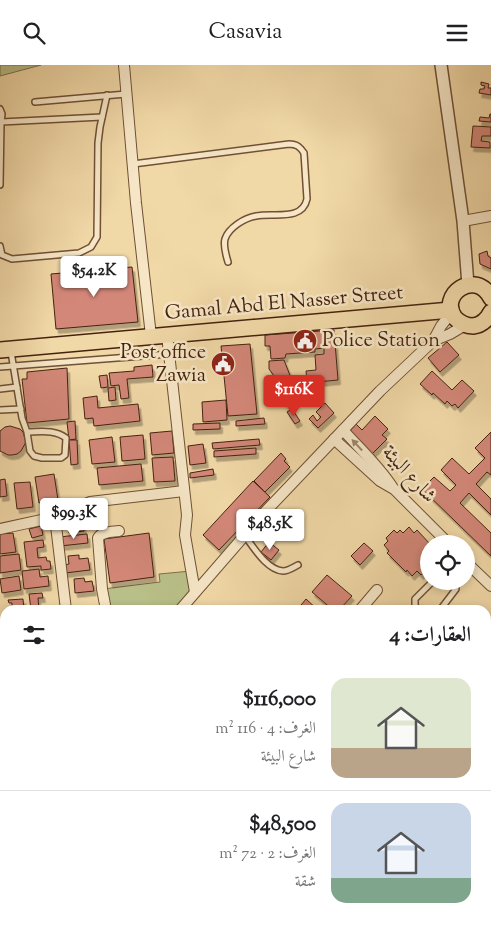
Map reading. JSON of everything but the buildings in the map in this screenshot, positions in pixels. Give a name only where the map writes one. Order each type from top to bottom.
[{"type":"main road","points":[[490,294],[479,286],[464,286],[455,292],[451,308],[457,320],[470,326],[479,325],[487,319],[491,312]]},
{"type":"main road","name":"Gamal Abd El Nasser Street","points":[[3,345],[451,308]]},
{"type":"main road","name":"Gamal Abd El Nasser Street","points":[[151,332],[167,335],[451,308]]},
{"type":"street","points":[[124,65],[132,164],[151,332]]},
{"type":"street","points":[[442,65],[463,221],[468,285]]},
{"type":"street","points":[[463,221],[491,216]]},
{"type":"street","points":[[184,605],[245,535],[334,439],[380,391],[433,341],[451,308]]},
{"type":"street","points":[[433,341],[465,325]]},
{"type":"street","points":[[167,335],[187,515],[185,535],[195,592]]},
{"type":"street","name":"شارع البيئة","points":[[343,430],[381,471],[393,488],[439,535]]},
{"type":"street","points":[[334,439],[380,481],[393,488]]},
{"type":"street","points":[[0,529],[55,517],[90,502],[184,491]]},
{"type":"street","points":[[55,517],[65,605]]},
{"type":"street","points":[[105,605],[98,538],[103,533],[120,531]]},
{"type":"street","points":[[475,571],[491,586]]},
{"type":"street","points":[[364,605],[376,590]]},
{"type":"lane","points":[[35,102],[126,94]]},
{"type":"lane","points":[[0,245],[2,255],[12,259],[79,253],[91,247],[97,237],[98,143],[107,95]]},
{"type":"lane","points":[[0,109],[2,114],[0,185]]},
{"type":"lane","points":[[1,122],[102,117]]},
{"type":"lane","points":[[132,164],[289,144],[298,146],[301,149],[304,153],[308,199],[306,205],[302,210],[294,214],[256,216],[246,219],[232,229],[225,239],[225,251],[228,262]]},
{"type":"lane","points":[[3,345],[14,367],[22,418],[27,432],[30,451],[34,456],[61,458],[65,455],[66,438],[61,434],[55,432],[27,432]]},
{"type":"lane","points":[[0,367],[169,354]]},
{"type":"lane","points":[[0,389],[17,387]]},
{"type":"lane","points":[[0,410],[21,409]]},
{"type":"lane","points":[[245,535],[259,555],[273,569],[285,571],[298,565]]},
{"type":"lane","points":[[415,605],[415,599],[424,590]]},
{"type":"lane","points":[[444,605],[455,590]]},
{"type":"green space","points":[[0,65],[41,65],[0,76]]},
{"type":"green space","points":[[191,571],[194,592],[184,605],[105,605],[103,589],[160,582],[159,574]]},
{"type":"place","name":"Police Station","points":[[305,341]]},
{"type":"place","name":"Post office Zawia","points":[[223,364]]}]
